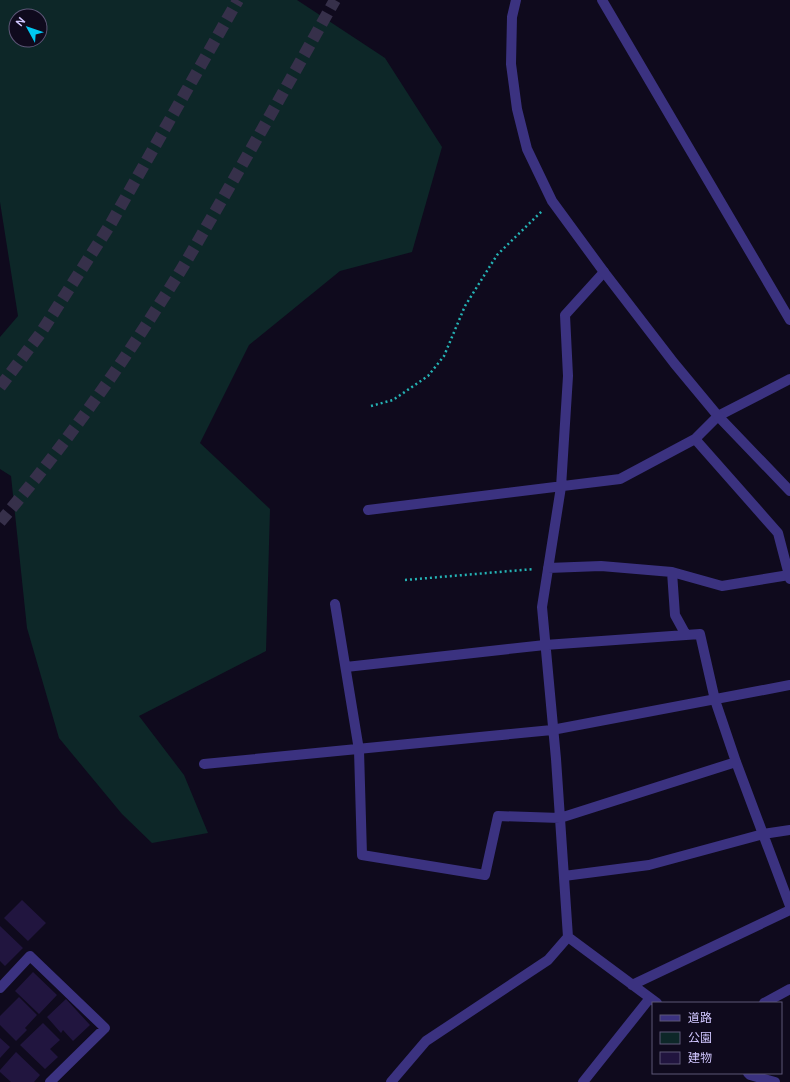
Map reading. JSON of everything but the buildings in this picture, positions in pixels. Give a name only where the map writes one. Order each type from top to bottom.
[{"type":"street","points":[[516,0],[512,17],[511,64],[517,109],[527,149],[552,201],[674,363],[718,416],[790,491]]},
{"type":"street","points":[[602,0],[790,320]]},
{"type":"street","points":[[391,1082],[426,1041],[548,960],[568,937],[556,759],[552,730],[542,606],[561,487],[568,376],[565,315],[604,272]]},
{"type":"street","points":[[368,510],[620,479],[695,439],[718,416],[790,379]]},
{"type":"street","points":[[548,568],[601,566],[672,572],[722,586],[789,577],[778,533],[695,439]]},
{"type":"street","points":[[672,572],[675,615],[686,635]]},
{"type":"street","points":[[336,604],[359,750],[362,854],[485,875],[498,816],[560,818],[736,762]]},
{"type":"street","points":[[346,667],[545,645],[700,634],[715,700],[736,762],[790,906]]},
{"type":"street","points":[[204,764],[552,730],[790,685]]},
{"type":"street","points":[[564,876],[650,866],[763,834],[790,830]]},
{"type":"street","points":[[632,985],[790,910]]},
{"type":"street","points":[[568,937],[653,1001]]},
{"type":"street","points":[[0,988],[30,956],[106,1028],[50,1082]]},
{"type":"street","points":[[766,1002],[790,989]]},
{"type":"street","points":[[583,1082],[652,1002]]},
{"type":"street","points":[[748,1077],[775,1082]]},
{"type":"path","points":[[371,406],[393,400],[428,376],[444,356],[465,306],[497,255],[552,201]]},
{"type":"path","points":[[405,580],[548,568]]},
{"type":"green space","points":[[0,0],[297,0],[385,58],[442,147],[412,252],[340,271],[249,345],[200,443],[270,509],[266,651],[139,716],[184,775],[208,833],[152,843],[122,814],[59,738],[27,628],[11,476],[0,469],[0,337],[18,316],[0,202]]},
{"type":"tunnel","points":[[0,387],[40,334],[110,225],[238,0]]},
{"type":"tunnel","points":[[0,522],[22,496],[85,414],[170,288],[335,0]]}]
